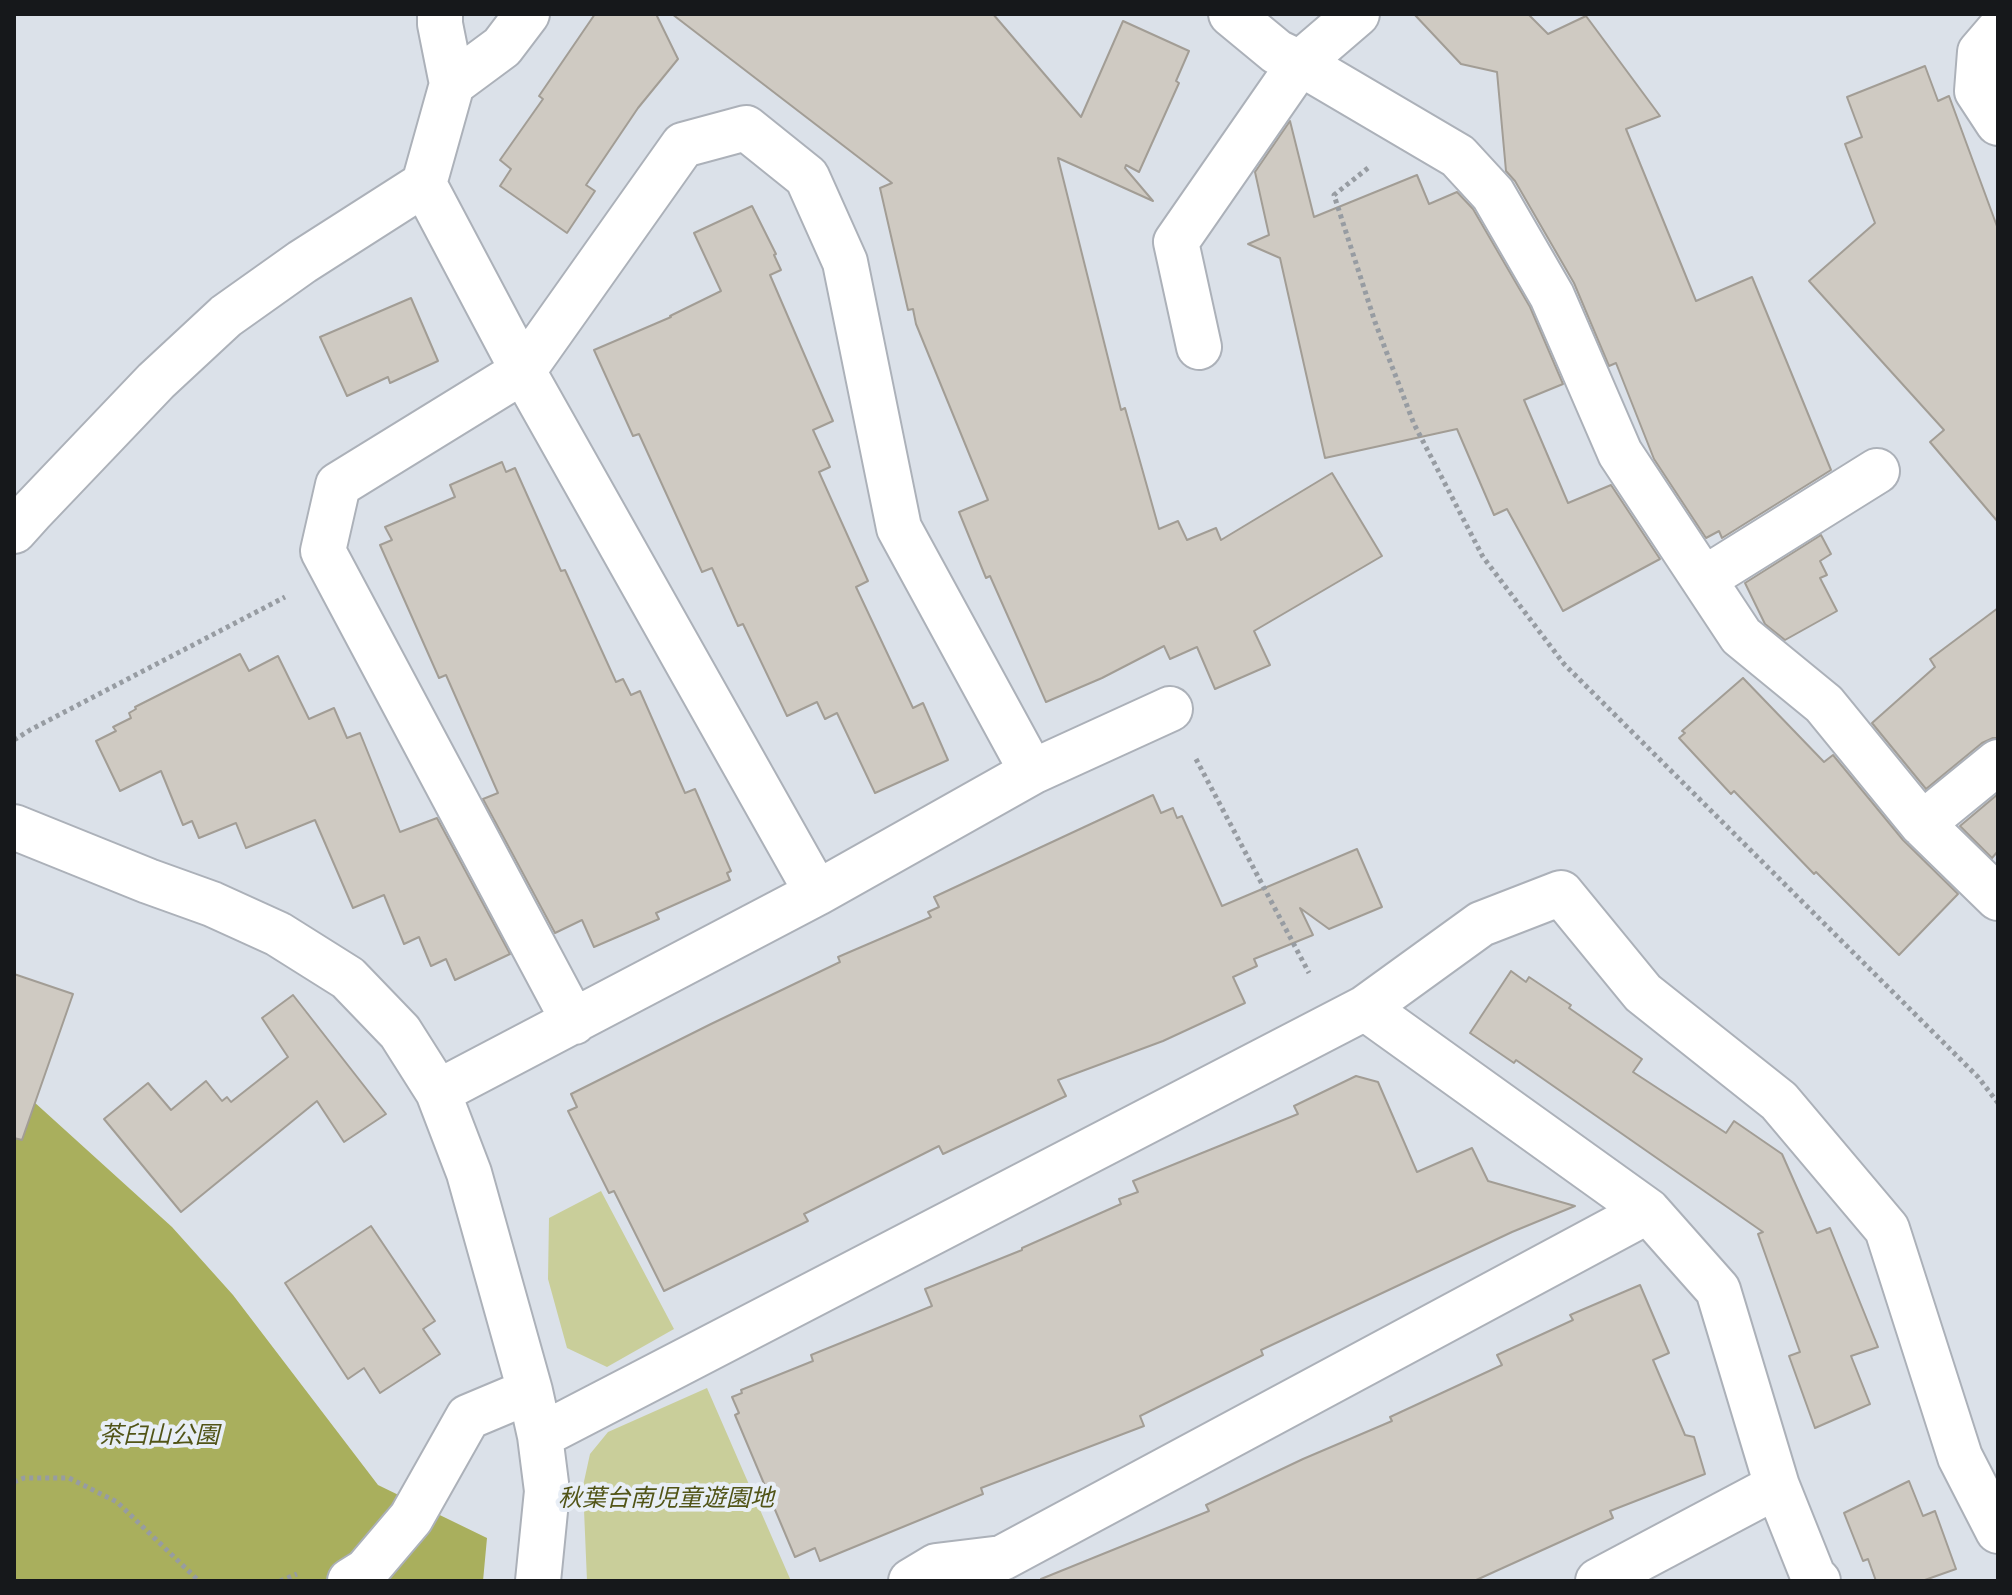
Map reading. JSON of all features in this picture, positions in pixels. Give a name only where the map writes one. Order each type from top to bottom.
[{"type":"street","points":[[20,515],[226,316],[302,262],[424,184],[452,84],[440,14]]},
{"type":"street","points":[[452,84],[502,47],[527,14]]},
{"type":"street","points":[[1231,14],[1277,52],[1458,156],[1493,194],[1552,296],[1620,453],[1741,636],[1824,704],[1922,824],[1998,898]]},
{"type":"street","points":[[1199,347],[1176,242],[1300,63],[1357,14]]},
{"type":"street","points":[[1998,31],[1980,52],[1977,91],[1998,123]]},
{"type":"street","points":[[574,1022],[323,551],[338,485],[523,371],[683,145],[746,128],[807,177],[845,262],[899,528],[1032,772]]},
{"type":"street","points":[[424,184],[523,371],[817,893]]},
{"type":"street","points":[[1704,579],[1877,471]]},
{"type":"street","points":[[438,1092],[817,893],[1032,772],[1170,709]]},
{"type":"street","points":[[1922,824],[1998,762]]},
{"type":"street","points":[[14,827],[212,904],[278,934],[348,978],[400,1032],[438,1092],[469,1173],[530,1391],[547,1491],[538,1581]]},
{"type":"street","points":[[540,1436],[1365,1008],[1481,924],[1561,893],[1643,993],[1779,1101],[1887,1229],[1960,1457],[1998,1531]]},
{"type":"street","points":[[1365,1008],[1648,1211],[1718,1290],[1777,1486],[1813,1576],[1818,1581]]},
{"type":"street","points":[[911,1581],[936,1566],[1016,1569],[1648,1211]]},
{"type":"street","points":[[350,1581],[366,1571],[411,1518],[468,1417],[530,1391]]},
{"type":"street","points":[[1598,1581],[1777,1486]]},
{"type":"path","points":[[1415,130],[1334,195],[1375,322],[1414,424],[1483,557],[1564,664],[1978,1077],[1998,1103]]},
{"type":"path","points":[[14,740],[334,572]]},
{"type":"path","points":[[1191,748],[1291,939]]},
{"type":"path","points":[[14,1482],[24,1478],[69,1478],[117,1502],[199,1581]]},
{"type":"green space","name":"茶臼山公園","points":[[33,1101],[172,1227],[233,1295],[378,1485],[487,1538],[483,1581],[14,1581],[14,1106]]},
{"type":"green space","points":[[601,1191],[674,1329],[607,1367],[567,1348],[548,1279],[549,1218]]},
{"type":"green space","name":"秋葉台南児童遊園地","points":[[707,1388],[791,1581],[587,1581],[583,1486],[590,1454],[608,1432]]},
{"type":"building","points":[[595,14],[656,14],[678,59],[638,108],[586,185],[595,191],[567,233],[500,186],[511,169],[500,160],[543,99],[539,96]]},
{"type":"building","points":[[672,14],[993,14],[1081,117],[1123,21],[1189,51],[1176,81],[1179,83],[1139,172],[1126,165],[1125,168],[1153,201],[1058,158],[1121,410],[1125,408],[1159,529],[1178,521],[1187,540],[1216,528],[1221,540],[1332,473],[1382,556],[1254,631],[1270,665],[1215,689],[1197,647],[1170,659],[1164,646],[1046,702],[990,576],[986,578],[959,512],[988,500],[916,324],[913,309],[908,310],[880,188],[892,183]]},
{"type":"building","points":[[1414,14],[1528,14],[1548,34],[1586,16],[1660,116],[1626,129],[1696,301],[1752,277],[1831,470],[1722,538],[1719,531],[1706,538],[1654,459],[1616,363],[1609,366],[1574,283],[1515,181],[1506,171],[1497,72],[1461,64]]},
{"type":"building","points":[[1925,66],[1938,101],[1949,96],[1998,229],[1998,522],[1930,442],[1944,430],[1809,281],[1875,223],[1845,144],[1862,137],[1847,97]]},
{"type":"building","points":[[1290,121],[1314,217],[1417,175],[1429,204],[1457,192],[1473,209],[1530,307],[1563,384],[1524,400],[1568,503],[1611,485],[1660,559],[1563,611],[1507,509],[1494,515],[1457,429],[1325,458],[1280,258],[1248,244],[1269,235],[1255,172]]},
{"type":"building","points":[[752,206],[781,270],[770,275],[833,421],[813,430],[830,467],[819,472],[868,581],[856,587],[913,708],[923,703],[948,760],[875,793],[837,713],[825,719],[817,702],[787,716],[743,624],[738,626],[712,568],[702,572],[639,434],[633,436],[594,350],[671,317],[721,291],[694,233]]},
{"type":"building","points":[[411,298],[438,361],[390,383],[388,377],[347,396],[320,337]]},
{"type":"building","points":[[502,462],[506,472],[515,468],[616,682],[623,679],[631,695],[640,691],[685,793],[695,789],[731,871],[727,873],[730,880],[656,913],[659,919],[594,947],[582,920],[555,933],[483,799],[498,793],[446,675],[439,678],[380,545],[392,540],[385,527],[455,497],[450,485]]},
{"type":"building","points":[[1821,535],[1831,554],[1820,561],[1827,575],[1820,578],[1837,611],[1785,640],[1765,624],[1745,583]]},
{"type":"building","points":[[1998,608],[1998,738],[1982,743],[1926,789],[1872,723],[1935,667],[1930,659]]},
{"type":"building","points":[[240,654],[249,671],[278,656],[309,719],[334,708],[347,738],[360,733],[400,832],[437,818],[510,954],[455,980],[446,959],[431,966],[419,937],[404,944],[384,895],[353,908],[315,820],[246,848],[236,823],[199,838],[192,821],[183,825],[161,771],[120,791],[96,741],[116,731],[113,727],[131,718],[129,713],[135,707]]},
{"type":"building","points":[[1743,678],[1824,762],[1833,755],[1903,840],[1958,894],[1899,955],[1816,872],[1814,874],[1734,791],[1731,794],[1679,738],[1685,733],[1682,731]]},
{"type":"building","points":[[1998,794],[1998,851],[1992,858],[1960,826]]},
{"type":"building","points":[[1153,795],[1161,813],[1173,808],[1177,818],[1182,816],[1222,906],[1357,849],[1382,907],[1329,929],[1300,908],[1313,935],[1254,959],[1257,966],[1233,977],[1245,1003],[1163,1041],[1058,1080],[1066,1096],[943,1154],[939,1146],[804,1214],[808,1221],[664,1291],[614,1191],[609,1193],[568,1111],[577,1107],[571,1094],[840,962],[838,957],[931,917],[928,912],[939,907],[934,897]]},
{"type":"building","points":[[1511,971],[1526,982],[1529,977],[1571,1005],[1569,1008],[1642,1059],[1633,1072],[1726,1133],[1734,1121],[1782,1154],[1817,1233],[1830,1228],[1878,1347],[1851,1356],[1870,1404],[1815,1428],[1789,1356],[1800,1352],[1758,1234],[1763,1232],[1516,1060],[1514,1063],[1470,1033]]},
{"type":"building","points":[[14,974],[73,994],[22,1140],[14,1138]]},
{"type":"building","points":[[293,995],[386,1114],[344,1142],[317,1101],[181,1212],[104,1119],[148,1083],[171,1110],[206,1081],[222,1101],[227,1097],[231,1102],[288,1057],[262,1018]]},
{"type":"building","points":[[1356,1076],[1378,1082],[1417,1172],[1472,1148],[1488,1181],[1575,1206],[1512,1232],[1261,1350],[1263,1355],[1140,1416],[1144,1426],[981,1488],[983,1494],[820,1561],[815,1548],[795,1557],[735,1415],[739,1413],[732,1397],[742,1393],[741,1390],[813,1361],[811,1355],[932,1306],[925,1289],[1022,1250],[1121,1204],[1119,1199],[1138,1192],[1133,1181],[1298,1114],[1294,1106]]},
{"type":"building","points":[[371,1226],[435,1321],[423,1329],[440,1354],[380,1393],[364,1368],[348,1379],[285,1283]]},
{"type":"building","points":[[1640,1285],[1669,1353],[1653,1360],[1685,1435],[1694,1437],[1705,1474],[1610,1511],[1613,1518],[1474,1581],[1041,1579],[1209,1511],[1206,1505],[1392,1421],[1390,1417],[1502,1365],[1497,1355],[1573,1320],[1570,1315]]},
{"type":"building","points":[[1909,1481],[1923,1516],[1935,1511],[1956,1569],[1922,1581],[1876,1581],[1868,1559],[1863,1561],[1844,1513]]}]
